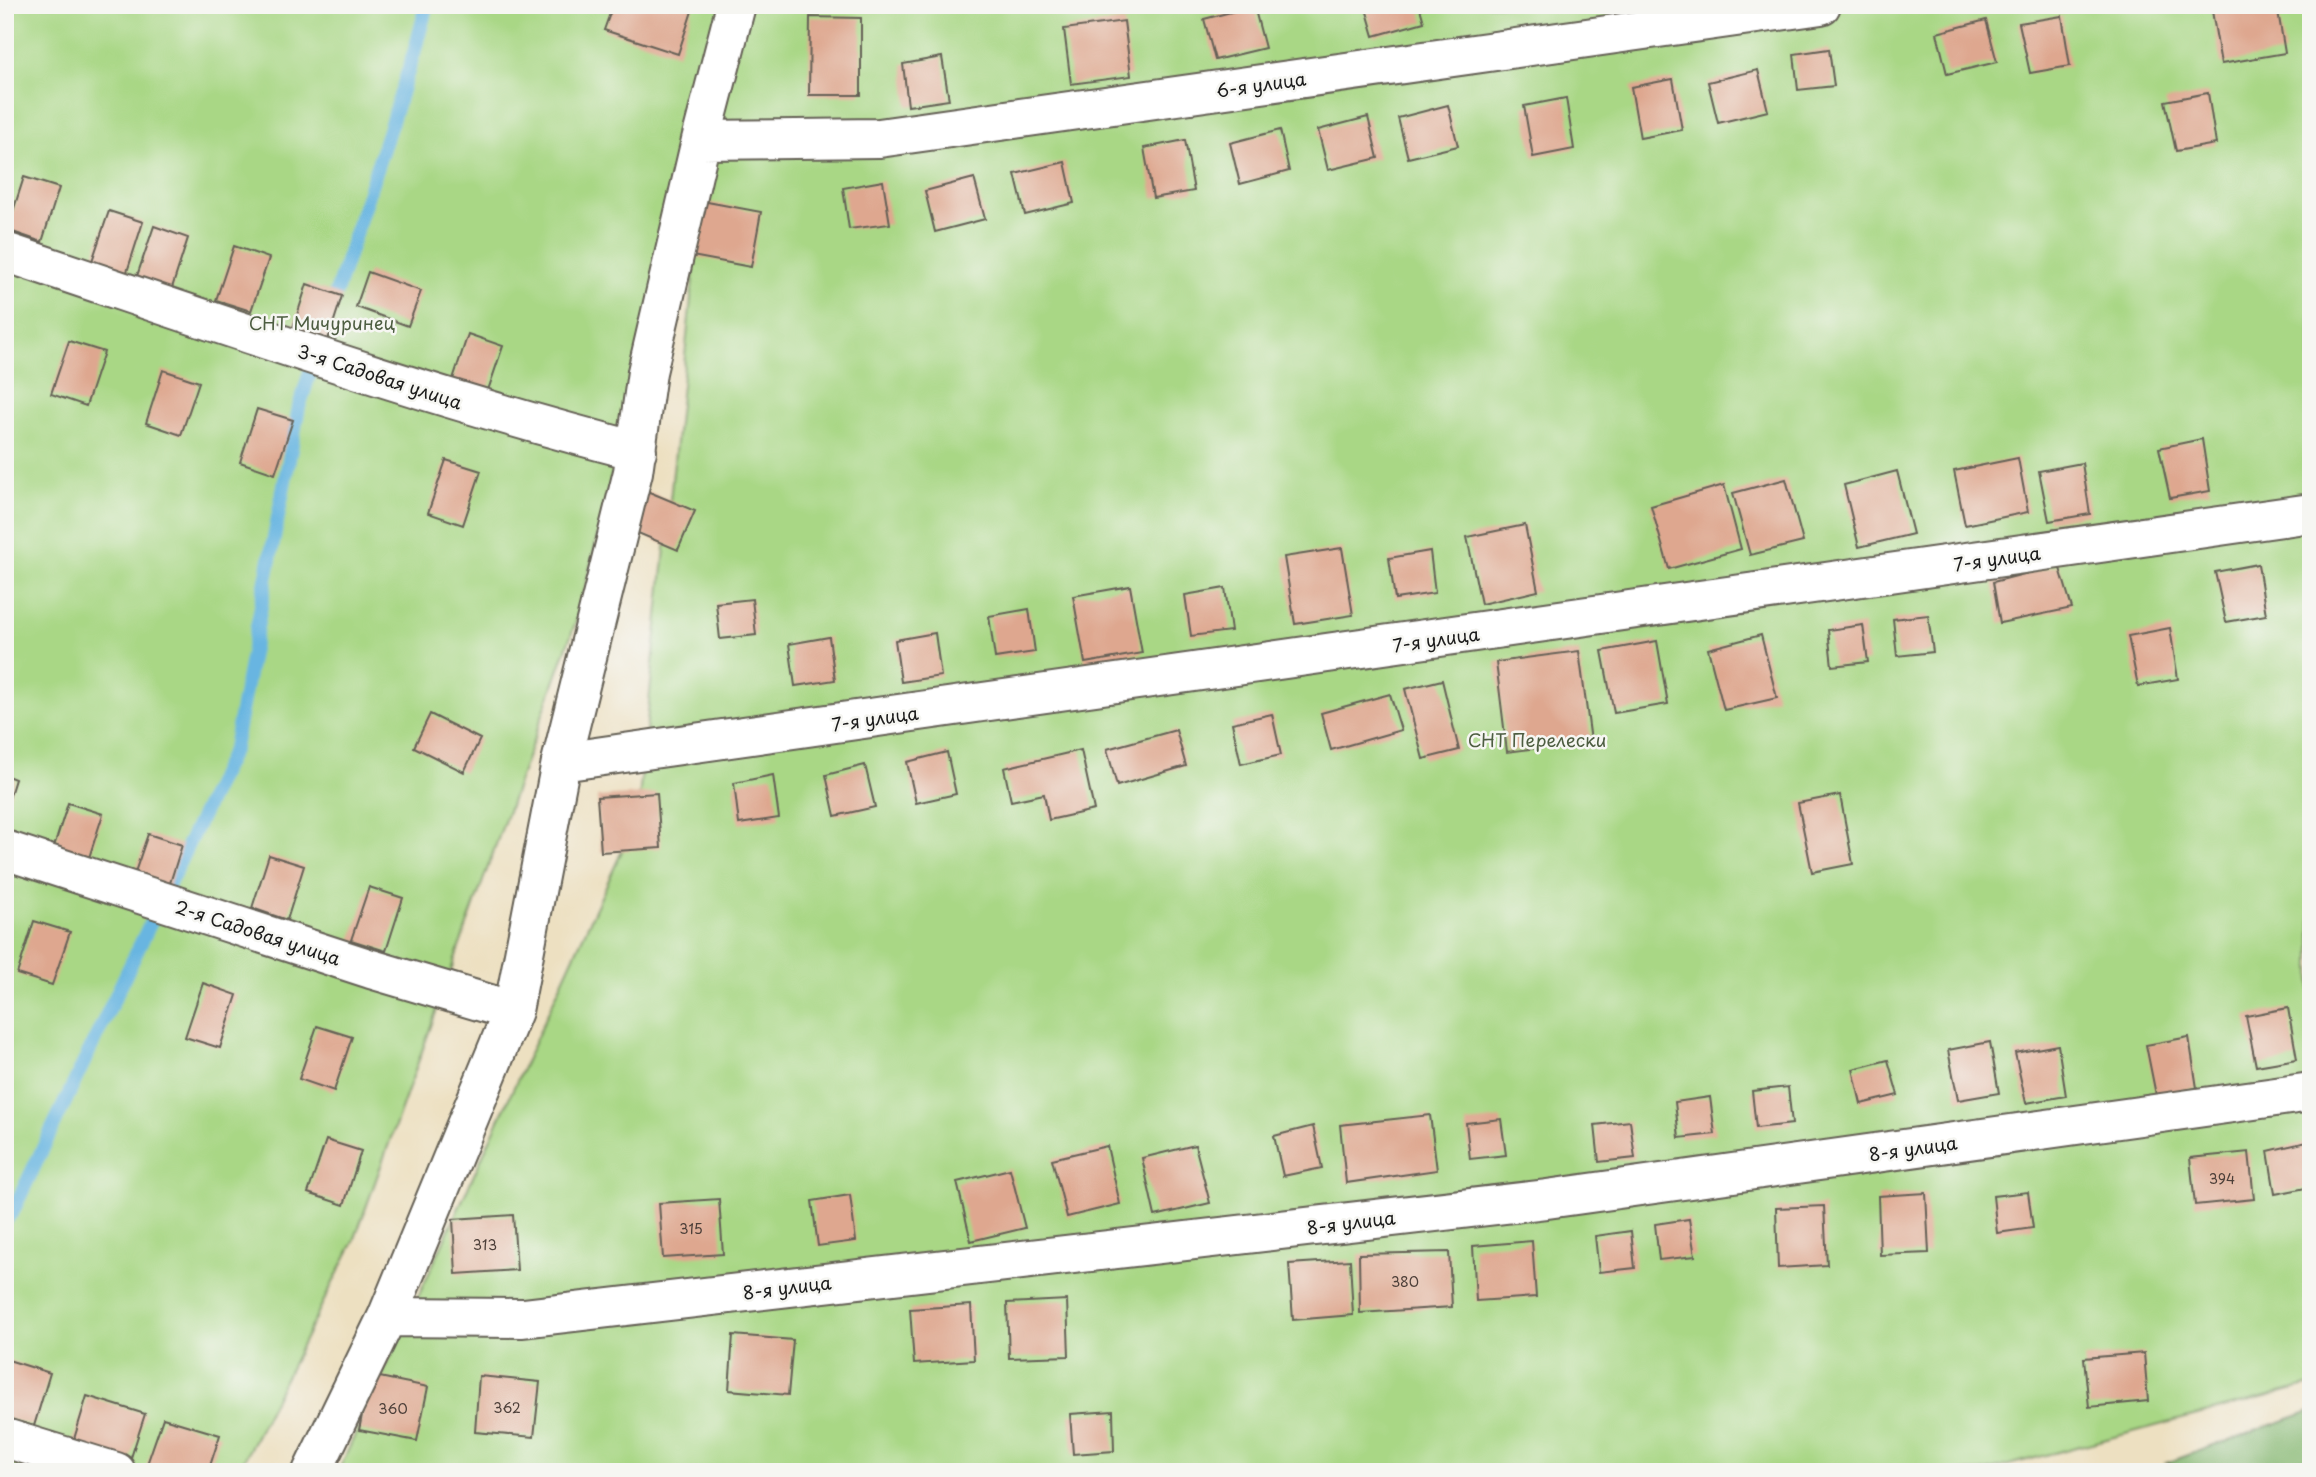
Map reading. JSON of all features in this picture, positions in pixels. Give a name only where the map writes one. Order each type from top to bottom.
[{"type":"street","points":[[312,1472],[387,1317],[513,1011],[561,762],[637,451],[647,372],[701,140],[736,5]]},
{"type":"street","name":"6-я улица","points":[[701,140],[879,138],[1821,5]]},
{"type":"street","name":"3-я Садовая улица","points":[[5,252],[350,368],[531,424],[637,451]]},
{"type":"street","name":"7-я улица","points":[[561,762],[2311,513]]},
{"type":"street","name":"2-я Садовая улица","points":[[5,850],[371,970],[513,1011]]},
{"type":"street","name":"8-я улица","points":[[387,1317],[523,1318],[1547,1199],[2311,1092]]},
{"type":"street","points":[[5,1438],[116,1472]]},
{"type":"green space","name":"СНТ Мичуринец","points":[[5,5],[722,5],[580,610],[354,1241],[238,1472],[5,1472]]},
{"type":"green space","name":"СНТ Перелески","points":[[736,5],[2311,5],[2311,1385],[1982,1472],[338,1472],[637,818],[712,96]]},
{"type":"green space","points":[[2311,1411],[2311,1469],[2304,1472],[2188,1472],[2166,1463]]},
{"type":"building","points":[[613,5],[694,5],[678,54],[604,30]]},
{"type":"building","points":[[1365,5],[1419,5],[1424,22],[1374,36]]},
{"type":"building","points":[[2211,5],[2277,5],[2285,53],[2221,64]]},
{"type":"building","points":[[1254,6],[1265,48],[1215,60],[1204,19]]},
{"type":"building","points":[[2062,16],[2070,66],[2030,73],[2019,23]]},
{"type":"building","points":[[810,17],[861,18],[861,95],[809,95]]},
{"type":"building","points":[[1986,20],[1997,62],[1947,74],[1937,33]]},
{"type":"building","points":[[1124,21],[1131,76],[1071,84],[1064,29]]},
{"type":"building","points":[[1829,49],[1834,86],[1798,90],[1794,54]]},
{"type":"building","points":[[942,57],[949,100],[908,106],[903,64]]},
{"type":"building","points":[[1758,70],[1768,111],[1718,123],[1708,82]]},
{"type":"building","points":[[1673,79],[1682,130],[1640,138],[1631,87]]},
{"type":"building","points":[[2208,93],[2216,144],[2176,151],[2165,101]]},
{"type":"building","points":[[1566,98],[1574,149],[1533,157],[1524,106]]},
{"type":"building","points":[[1448,105],[1458,146],[1408,158],[1398,118]]},
{"type":"building","points":[[1368,117],[1378,158],[1328,170],[1318,130]]},
{"type":"building","points":[[1280,130],[1289,171],[1240,184],[1230,143]]},
{"type":"building","points":[[1185,140],[1194,191],[1153,198],[1144,148]]},
{"type":"building","points":[[1065,162],[1074,203],[1025,215],[1015,174]]},
{"type":"building","points":[[24,177],[59,188],[42,242],[7,230]]},
{"type":"building","points":[[974,178],[985,219],[935,232],[925,191]]},
{"type":"building","points":[[883,181],[890,224],[849,229],[843,188]]},
{"type":"building","points":[[702,201],[761,212],[751,267],[692,256]]},
{"type":"building","points":[[109,211],[143,222],[126,275],[91,264]]},
{"type":"building","points":[[154,226],[188,238],[171,291],[136,279]]},
{"type":"building","points":[[234,246],[269,258],[251,311],[216,300]]},
{"type":"building","points":[[368,272],[421,291],[408,326],[356,307]]},
{"type":"building","points":[[307,284],[342,296],[325,349],[290,337]]},
{"type":"building","points":[[468,334],[503,346],[485,399],[450,388]]},
{"type":"building","points":[[69,341],[104,352],[86,406],[51,394]]},
{"type":"building","points":[[163,370],[199,382],[181,435],[146,423]]},
{"type":"building","points":[[257,409],[293,420],[275,474],[240,462]]},
{"type":"building","points":[[2202,439],[2210,491],[2170,498],[2159,448]]},
{"type":"building","points":[[2018,458],[2028,512],[1965,525],[1954,471]]},
{"type":"building","points":[[446,460],[481,471],[463,525],[428,513]]},
{"type":"building","points":[[2082,463],[2090,514],[2049,521],[2039,471]]},
{"type":"building","points":[[1897,471],[1913,534],[1859,547],[1844,485]]},
{"type":"building","points":[[1786,479],[1803,542],[1750,555],[1733,493]]},
{"type":"building","points":[[1724,485],[1741,549],[1669,569],[1651,506]]},
{"type":"building","points":[[647,491],[695,511],[678,550],[631,530]]},
{"type":"building","points":[[1525,525],[1538,591],[1481,604],[1467,537]]},
{"type":"building","points":[[1342,548],[1353,615],[1295,624],[1284,557]]},
{"type":"building","points":[[1430,551],[1435,593],[1395,599],[1389,558]]},
{"type":"building","points":[[2258,564],[2266,615],[2226,622],[2215,572]]},
{"type":"building","points":[[2059,565],[2072,608],[2000,623],[1993,582]]},
{"type":"building","points":[[1130,586],[1142,653],[1085,663],[1073,596]]},
{"type":"building","points":[[1225,588],[1231,631],[1191,636],[1185,595]]},
{"type":"building","points":[[752,599],[756,635],[720,639],[716,603]]},
{"type":"building","points":[[1029,609],[1035,652],[995,658],[989,616]]},
{"type":"building","points":[[1928,615],[1933,652],[1897,656],[1893,619]]},
{"type":"building","points":[[1863,625],[1868,662],[1832,666],[1828,630]]},
{"type":"building","points":[[2170,628],[2178,679],[2138,686],[2128,636]]},
{"type":"building","points":[[935,633],[941,676],[901,682],[895,640]]},
{"type":"building","points":[[1761,635],[1777,698],[1724,710],[1708,649]]},
{"type":"building","points":[[829,637],[835,680],[795,686],[789,644]]},
{"type":"building","points":[[1657,641],[1668,704],[1614,713],[1602,651]]},
{"type":"building","points":[[1579,651],[1591,741],[1507,752],[1496,662]]},
{"type":"building","points":[[1442,680],[1459,750],[1423,759],[1405,689]]},
{"type":"building","points":[[1390,694],[1401,730],[1331,750],[1321,713]]},
{"type":"building","points":[[430,714],[480,739],[464,772],[414,747]]},
{"type":"building","points":[[1272,714],[1281,755],[1241,764],[1232,723]]},
{"type":"building","points":[[1176,730],[1186,766],[1117,786],[1107,749]]},
{"type":"building","points":[[1081,750],[1094,810],[1049,820],[1044,794],[1011,801],[1004,768]]},
{"type":"building","points":[[947,752],[956,794],[916,803],[907,762]]},
{"type":"building","points":[[865,765],[875,807],[835,816],[826,775]]},
{"type":"building","points":[[5,775],[15,779],[6,808],[5,808]]},
{"type":"building","points":[[773,775],[779,818],[739,824],[734,783]]},
{"type":"building","points":[[657,793],[661,848],[601,852],[597,797]]},
{"type":"building","points":[[1840,795],[1853,864],[1812,872],[1798,803]]},
{"type":"building","points":[[68,803],[103,814],[86,867],[51,856]]},
{"type":"building","points":[[148,834],[182,845],[165,899],[130,887]]},
{"type":"building","points":[[269,855],[304,866],[287,920],[252,908]]},
{"type":"building","points":[[369,887],[403,898],[386,951],[351,940]]},
{"type":"building","points":[[34,921],[70,932],[52,985],[17,974]]},
{"type":"building","points":[[203,983],[237,995],[220,1048],[185,1037]]},
{"type":"building","points":[[2288,1008],[2297,1059],[2256,1066],[2246,1016]]},
{"type":"building","points":[[317,1026],[352,1037],[334,1091],[299,1079]]},
{"type":"building","points":[[2189,1037],[2197,1088],[2156,1095],[2146,1045]]},
{"type":"building","points":[[1990,1042],[1999,1093],[1958,1100],[1948,1050]]},
{"type":"building","points":[[2058,1045],[2066,1096],[2026,1103],[2015,1053]]},
{"type":"building","points":[[1888,1060],[1898,1095],[1861,1104],[1853,1069]]},
{"type":"building","points":[[1788,1087],[1792,1124],[1756,1128],[1752,1091]]},
{"type":"building","points":[[1710,1097],[1715,1134],[1679,1138],[1675,1102]]},
{"type":"building","points":[[1430,1115],[1437,1170],[1346,1183],[1340,1125]]},
{"type":"building","points":[[1501,1119],[1506,1155],[1470,1159],[1466,1123]]},
{"type":"building","points":[[1630,1121],[1635,1158],[1599,1162],[1595,1125]]},
{"type":"building","points":[[1313,1126],[1322,1168],[1283,1176],[1274,1136]]},
{"type":"building","points":[[326,1140],[361,1151],[344,1205],[308,1193]]},
{"type":"building","points":[[2311,1141],[2311,1187],[2275,1194],[2268,1151]]},
{"type":"building","points":[[1195,1145],[1210,1203],[1155,1216],[1142,1158]]},
{"type":"building","points":[[1107,1146],[1120,1204],[1067,1217],[1052,1159]]},
{"type":"building","points":[[2249,1152],[2254,1199],[2195,1205],[2190,1158]]},
{"type":"building","points":[[1010,1169],[1025,1228],[971,1241],[957,1182]]},
{"type":"building","points":[[2028,1192],[2033,1228],[1997,1233],[1993,1196]]},
{"type":"building","points":[[1926,1193],[1929,1253],[1880,1255],[1878,1196]]},
{"type":"building","points":[[850,1195],[856,1241],[818,1246],[812,1201]]},
{"type":"building","points":[[719,1199],[723,1254],[663,1258],[659,1203]]},
{"type":"building","points":[[1824,1206],[1827,1265],[1778,1268],[1776,1208]]},
{"type":"building","points":[[513,1215],[517,1270],[456,1274],[453,1219]]},
{"type":"building","points":[[1689,1219],[1695,1256],[1659,1260],[1655,1224]]},
{"type":"building","points":[[1631,1231],[1635,1268],[1599,1272],[1595,1236]]},
{"type":"building","points":[[1532,1241],[1536,1297],[1476,1301],[1473,1246]]},
{"type":"building","points":[[1449,1252],[1452,1307],[1360,1313],[1359,1254]]},
{"type":"building","points":[[1350,1260],[1353,1315],[1293,1320],[1289,1264]]},
{"type":"building","points":[[1067,1300],[1069,1356],[1009,1358],[1007,1303]]},
{"type":"building","points":[[971,1305],[974,1360],[914,1364],[910,1309]]},
{"type":"building","points":[[733,1335],[793,1340],[788,1395],[729,1390]]},
{"type":"building","points":[[2144,1353],[2148,1401],[2089,1407],[2084,1358]]},
{"type":"building","points":[[5,1359],[50,1373],[34,1426],[5,1418]]},
{"type":"building","points":[[370,1375],[428,1387],[417,1441],[359,1430]]},
{"type":"building","points":[[479,1376],[540,1382],[534,1437],[475,1432]]},
{"type":"building","points":[[87,1396],[145,1414],[128,1467],[71,1449]]},
{"type":"building","points":[[1113,1411],[1114,1451],[1073,1454],[1070,1414]]},
{"type":"building","points":[[163,1418],[220,1435],[208,1472],[145,1470]]},
{"type":"waterway","points":[[330,311],[414,53],[427,5]]},
{"type":"waterway","points":[[5,1220],[13,1211],[234,748],[299,407],[315,357]]}]
